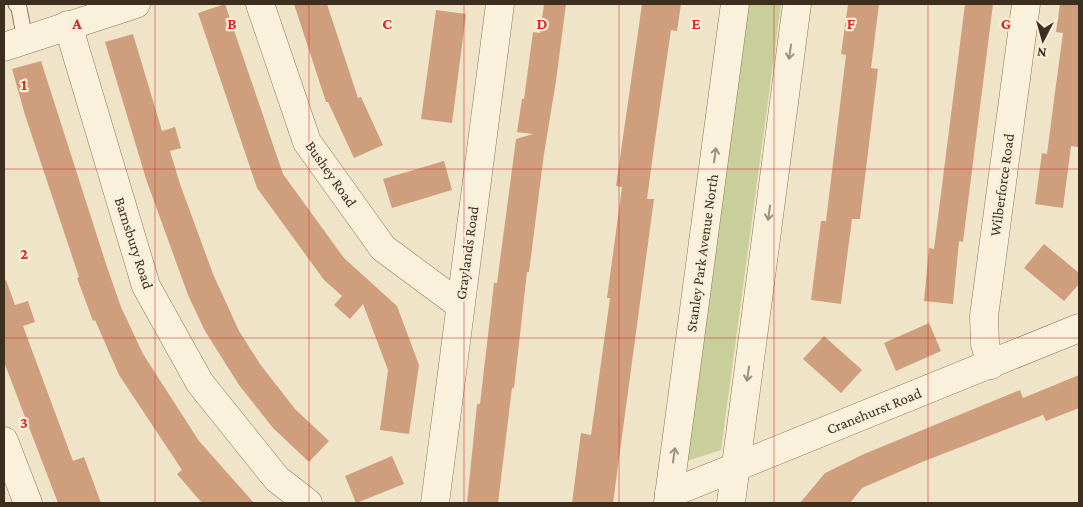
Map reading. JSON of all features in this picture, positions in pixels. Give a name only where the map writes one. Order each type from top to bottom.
[{"type":"street","points":[[14,43],[136,4]]},
{"type":"street","name":"Bushey Road","points":[[260,4],[307,142],[383,248],[460,305]]},
{"type":"street","name":"Graylands Road","points":[[435,503],[500,4]]},
{"type":"street","name":"Stanley Park Avenue North","points":[[669,498],[735,4]]},
{"type":"street","points":[[731,503],[797,4]]},
{"type":"street","name":"Wilberforce Road","points":[[991,365],[985,344],[984,316],[1026,4]]},
{"type":"street","name":"Barnsbury Road","points":[[68,25],[146,286],[200,383],[278,479],[308,503]]},
{"type":"street","name":"Cranehurst Road","points":[[669,498],[736,466],[1079,328]]},
{"type":"street","points":[[4,442],[28,503]]},
{"type":"lane","points":[[14,43],[19,8],[16,4]]},
{"type":"green space","points":[[749,4],[781,4],[721,450],[687,461]]},
{"type":"building","points":[[225,4],[283,174],[344,258],[397,306],[419,365],[409,434],[380,430],[388,370],[363,304],[350,319],[334,305],[342,296],[324,280],[257,188],[198,13]]},
{"type":"building","points":[[294,4],[327,4],[358,98],[361,97],[383,145],[354,158],[328,102],[326,102]]},
{"type":"building","points":[[544,4],[566,4],[529,272],[527,272],[514,388],[512,388],[498,503],[467,503],[477,404],[480,404],[494,283],[497,283],[516,139],[533,134],[517,132],[522,99],[524,99],[533,32],[540,33]]},
{"type":"building","points":[[642,4],[681,4],[677,31],[671,30],[655,140],[647,199],[654,199],[613,503],[572,503],[581,433],[591,435],[610,298],[607,298],[622,187],[616,186]]},
{"type":"building","points":[[848,4],[879,4],[871,68],[878,69],[860,219],[852,219],[841,304],[811,300],[821,221],[826,221],[846,55],[841,54]]},
{"type":"building","points":[[965,4],[993,4],[963,242],[959,241],[953,304],[924,301],[929,248],[934,249]]},
{"type":"building","points":[[1060,4],[1079,4],[1079,135],[1078,147],[1071,146],[1063,208],[1035,204],[1042,153],[1047,154],[1063,33],[1056,32]]},
{"type":"building","points":[[436,10],[466,14],[452,123],[421,119]]},
{"type":"building","points":[[133,34],[162,131],[175,127],[181,148],[170,151],[180,184],[213,274],[239,331],[260,364],[295,409],[329,441],[309,462],[273,428],[239,385],[205,331],[188,295],[146,179],[105,42]]},
{"type":"building","points":[[41,61],[107,267],[121,307],[143,354],[199,441],[254,503],[202,503],[177,474],[182,470],[119,375],[95,320],[93,321],[77,278],[79,277],[25,115],[12,69]]},
{"type":"building","points":[[444,161],[452,190],[392,208],[383,179]]},
{"type":"building","points":[[1044,244],[1079,273],[1079,284],[1064,301],[1024,268]]},
{"type":"building","points":[[6,280],[15,305],[28,301],[35,322],[23,326],[73,461],[84,457],[101,503],[58,503],[4,362],[4,281]]},
{"type":"building","points":[[929,323],[941,351],[896,371],[884,343]]},
{"type":"building","points":[[824,336],[862,370],[841,393],[803,359]]},
{"type":"building","points":[[1079,375],[1079,408],[1046,421],[1043,415],[922,462],[862,488],[850,503],[800,503],[825,473],[864,454],[1020,390],[1023,398]]},
{"type":"building","points":[[392,456],[404,484],[356,503],[345,476]]}]
